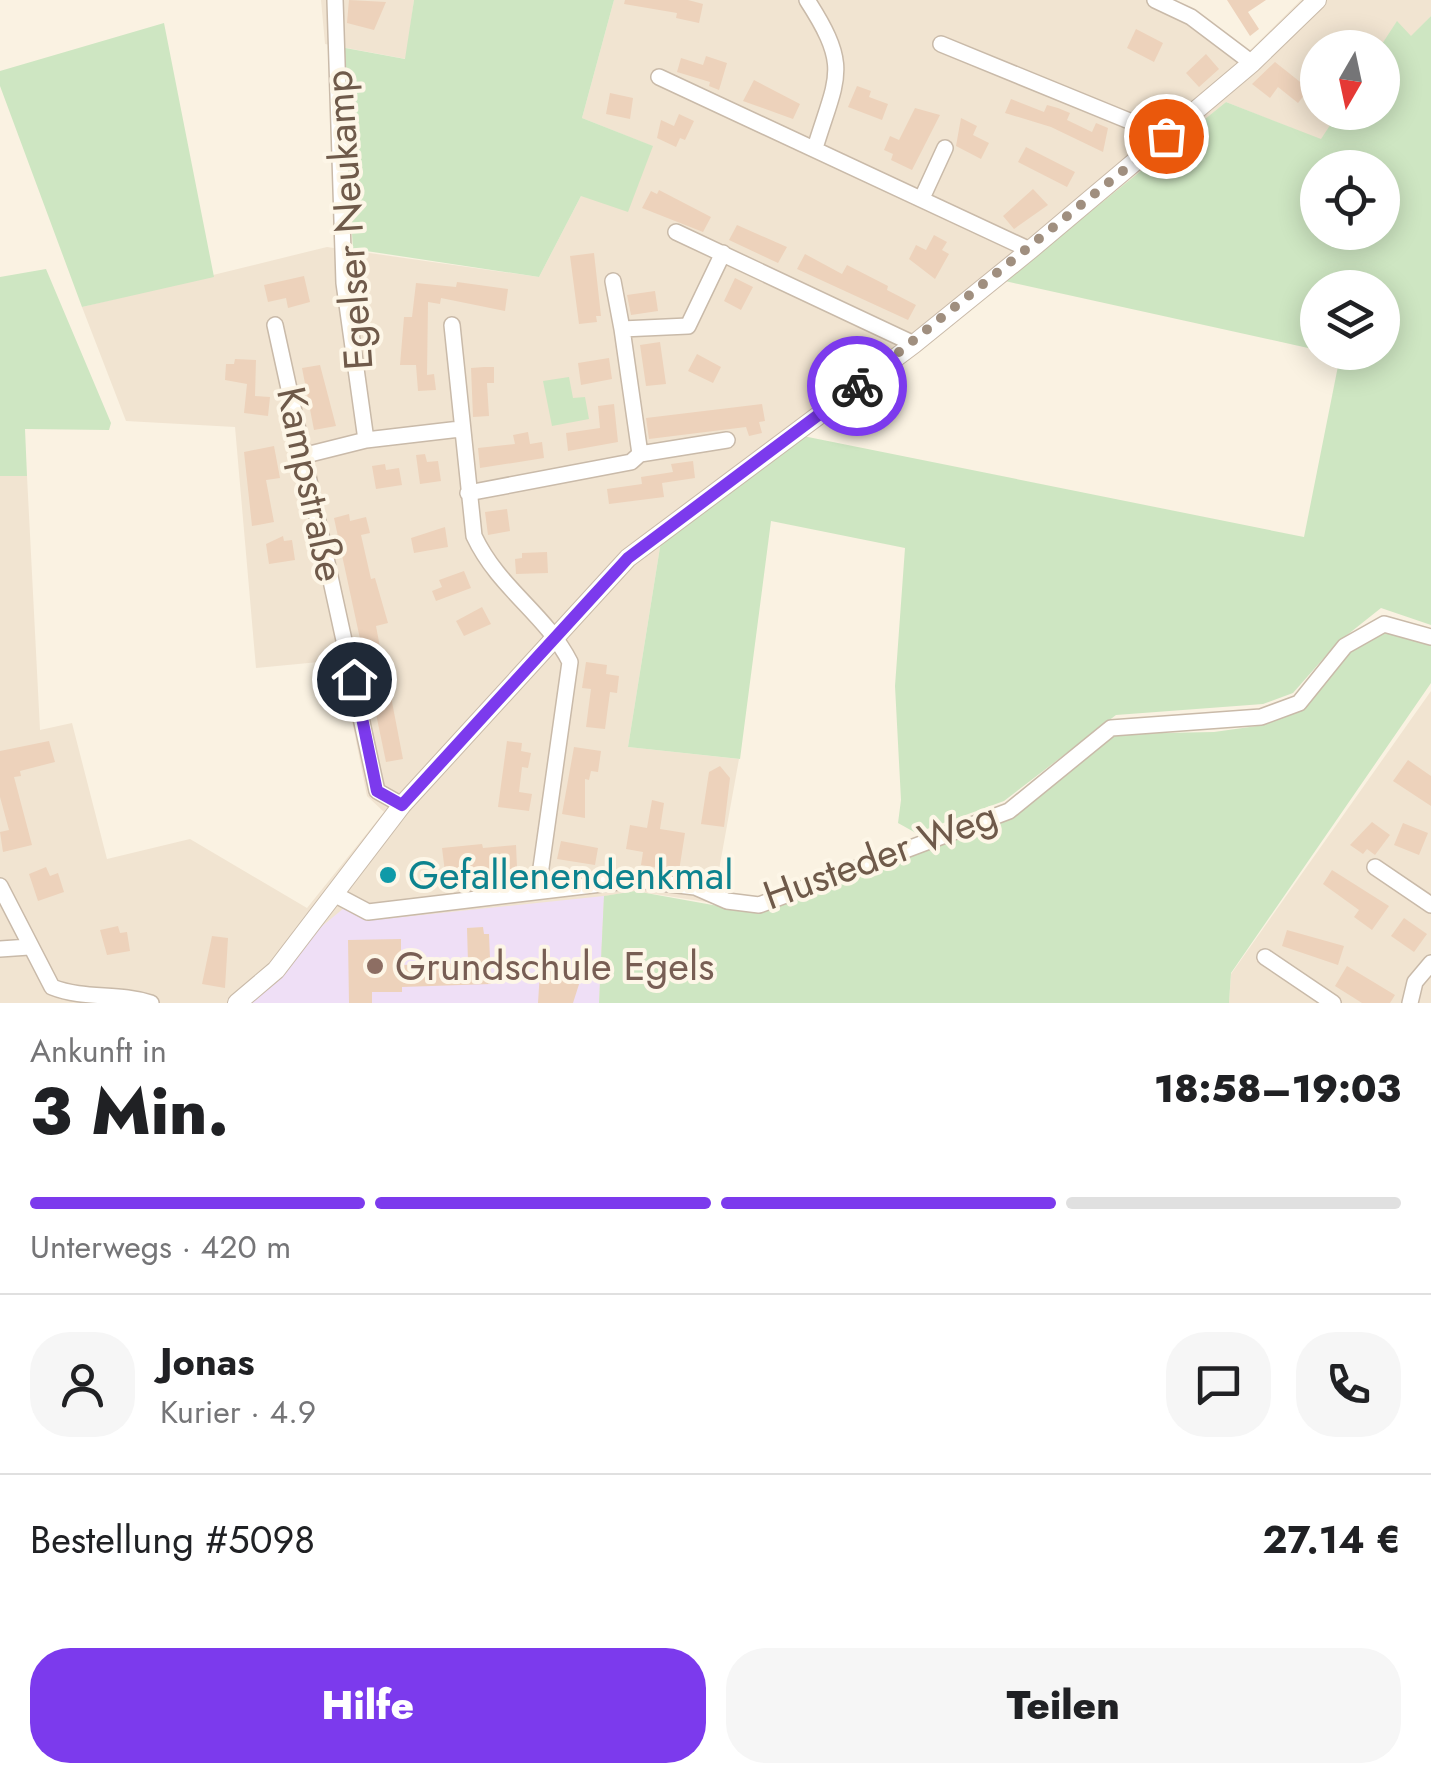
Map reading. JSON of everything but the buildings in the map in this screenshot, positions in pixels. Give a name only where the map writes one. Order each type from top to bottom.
[{"type":"street","name":"Egelser Neukamp","points":[[335,0],[344,284],[366,440]]},
{"type":"street","points":[[808,0],[829,37],[839,70],[814,148]]},
{"type":"street","points":[[1156,0],[1191,17],[1252,63]]},
{"type":"street","points":[[241,1002],[276,970],[402,805],[628,558],[914,344],[1030,250],[1252,63],[1316,0]]},
{"type":"street","points":[[941,44],[1166,136]]},
{"type":"street","points":[[660,77],[1030,250]]},
{"type":"street","points":[[922,198],[945,148]]},
{"type":"street","points":[[676,232],[914,344]]},
{"type":"street","points":[[622,329],[688,326],[723,253]]},
{"type":"street","points":[[613,281],[622,329],[635,458]]},
{"type":"street","name":"Kampstraße","points":[[275,325],[377,791],[402,805]]},
{"type":"street","points":[[452,325],[474,536],[488,566],[556,635],[570,662],[538,889]]},
{"type":"street","points":[[306,454],[366,440],[460,428]]},
{"type":"street","points":[[468,493],[727,440]]},
{"type":"street","name":"Husteder Weg","points":[[334,894],[368,912],[634,880],[695,888],[727,901],[759,904],[1009,811],[1111,728],[1260,717],[1299,704],[1344,646],[1384,624],[1431,636]]},
{"type":"street","points":[[1375,867],[1431,906]]},
{"type":"street","points":[[0,886],[52,988],[70,994],[128,996],[151,1003]]},
{"type":"street","points":[[0,949],[29,946]]},
{"type":"street","points":[[1265,956],[1333,1003]]},
{"type":"street","points":[[1410,1003],[1415,982],[1431,963]]},
{"type":"shaded area","points":[[321,0],[414,0],[406,59],[325,44]]},
{"type":"shaded area","points":[[614,0],[1169,0],[1247,53],[1301,0],[1431,0],[1431,16],[1411,37],[1397,22],[1392,30],[1300,30],[1300,130],[1327,130],[1321,140],[1226,102],[922,349],[661,541],[628,747],[739,759],[713,903],[635,891],[605,896],[599,1003],[0,1003],[0,476],[27,476],[40,730],[72,723],[107,859],[190,839],[307,908],[384,812],[367,796],[340,660],[256,668],[235,427],[126,421],[82,307],[327,247],[539,277],[581,196],[652,146],[582,118]]},
{"type":"shaded area","points":[[1431,691],[1431,1003],[1229,1003],[1231,974]]},
{"type":"shaded area","points":[[604,896],[599,1003],[251,1003],[277,982],[315,932],[344,908],[374,920]]},
{"type":"green space","points":[[414,0],[614,0],[582,118],[653,146],[628,212],[581,196],[539,277],[353,249],[340,47],[405,59]]},
{"type":"green space","points":[[1431,16],[1431,625],[1381,608],[1337,643],[1293,693],[1263,704],[1116,715],[1004,801],[916,833],[898,823],[901,800],[895,686],[905,548],[771,521],[740,759],[628,747],[661,541],[803,436],[1304,537],[1337,370],[1400,370],[1400,270],[1300,270],[1300,346],[1005,281],[1226,102],[1321,139],[1327,130],[1400,130],[1400,30],[1391,30],[1397,21],[1411,36]]},
{"type":"green space","points":[[164,23],[214,277],[82,307],[0,86],[0,71]]},
{"type":"green space","points":[[46,269],[111,423],[109,430],[25,429],[27,476],[0,476],[0,277]]},
{"type":"green space","points":[[569,377],[573,398],[585,397],[589,419],[552,426],[543,381]]},
{"type":"green space","points":[[1385,630],[1431,643],[1431,683],[1231,973],[1229,1003],[599,1003],[604,896],[635,891],[757,913],[1018,814],[1112,734],[1214,732],[1264,725],[1304,707],[1348,651]]},
{"type":"way so far","points":[[857,386],[914,344],[1166,136]]},
{"type":"place","name":"Gefallenendenkmal","points":[[388,875]]},
{"type":"place","name":"Grundschule Egels","points":[[375,966]]},
{"type":"route","points":[[354,679],[377,791],[402,805],[628,558],[857,386]]}]
